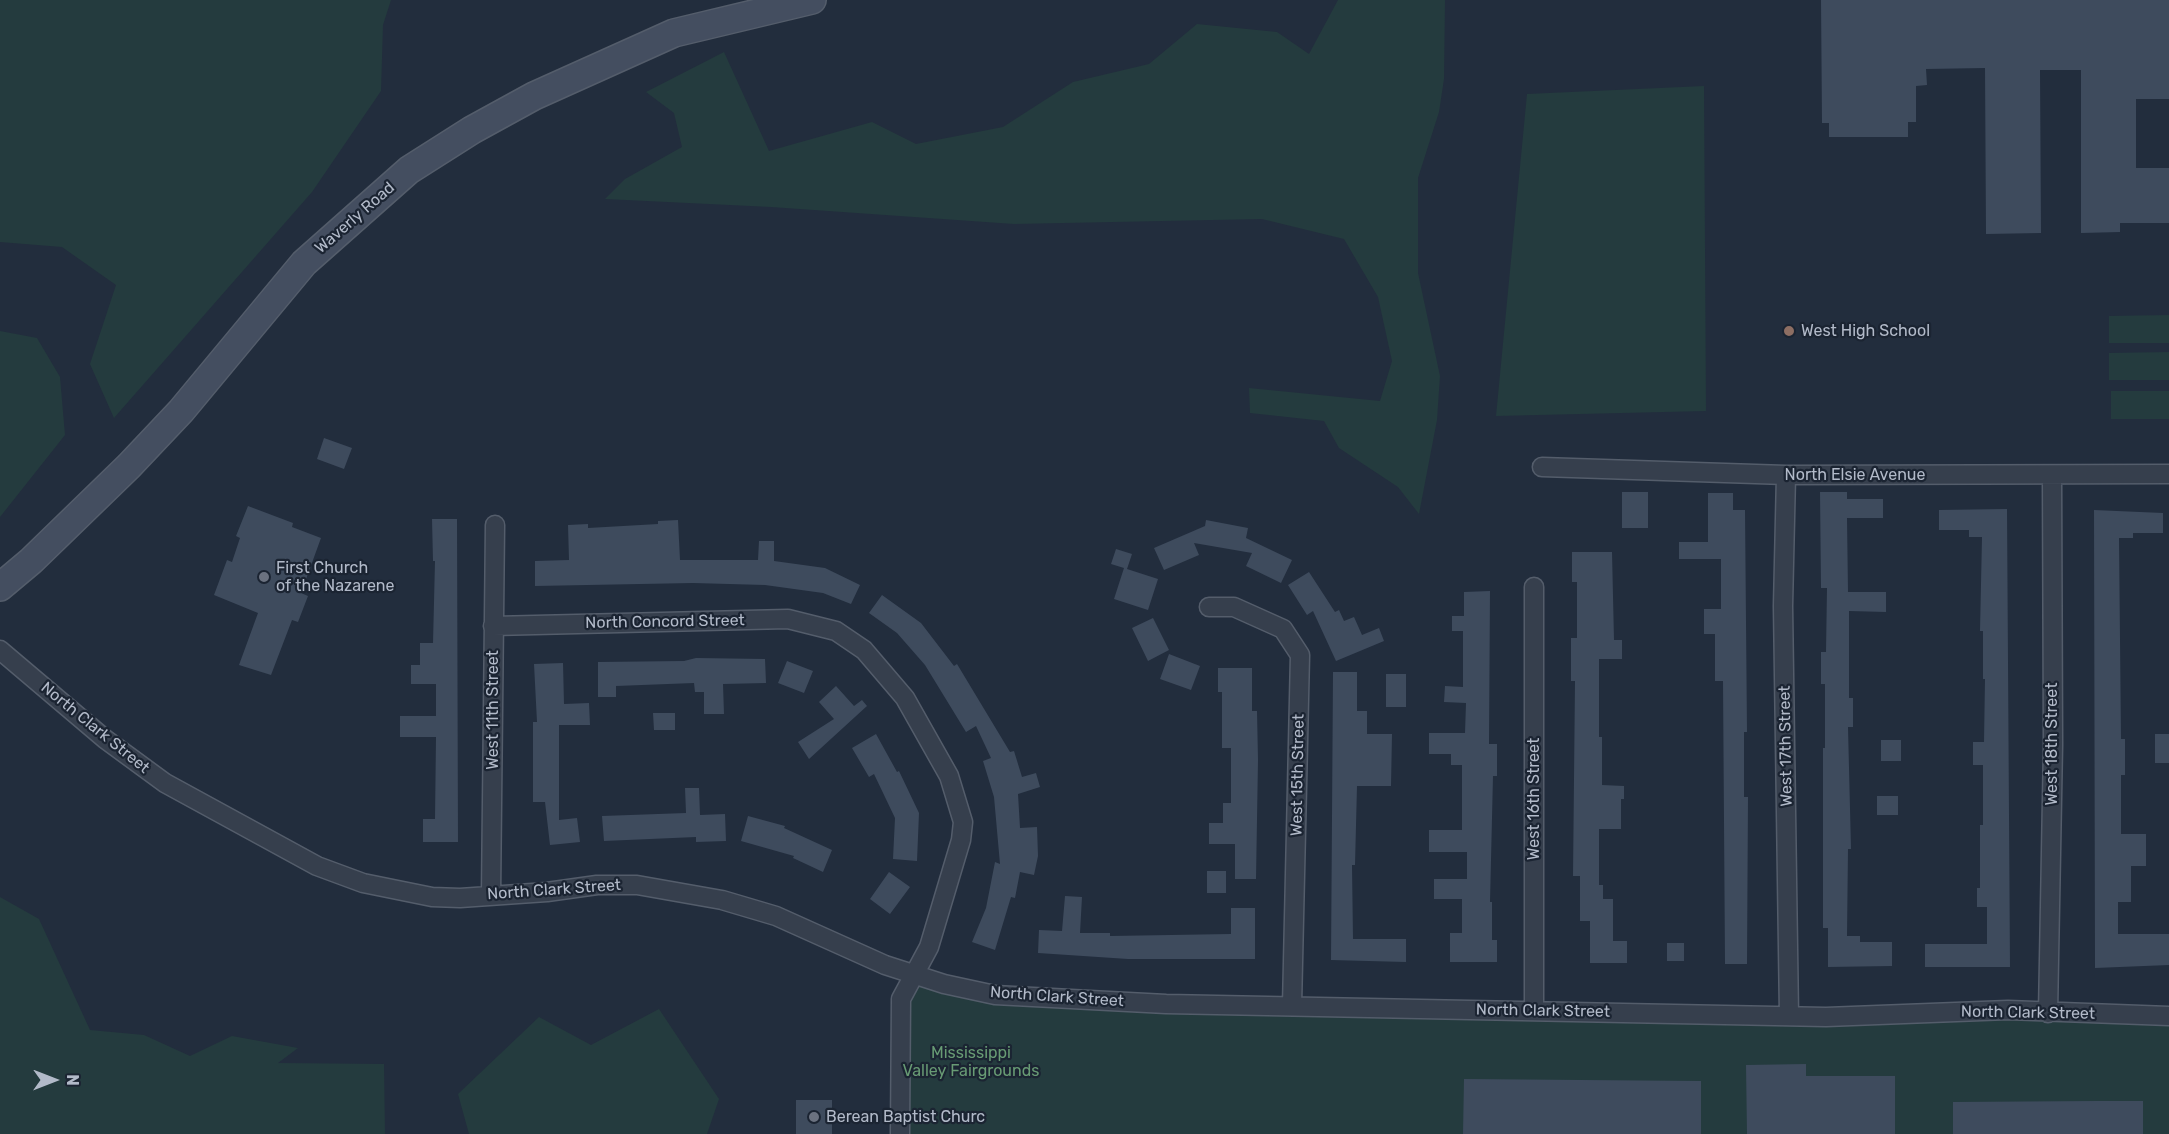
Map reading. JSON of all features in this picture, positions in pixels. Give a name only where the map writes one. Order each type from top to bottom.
[{"type":"street","name":"Waverly Road","points":[[0,587],[31,561],[121,474],[181,411],[304,263],[409,170],[471,130],[534,96],[674,33],[812,0]]},
{"type":"street","name":"North Elsie Avenue","points":[[1542,467],[1786,475],[2169,474]]},
{"type":"street","name":"West 17th Street","points":[[1786,475],[1783,606],[1789,1016]]},
{"type":"street","name":"West 18th Street","points":[[2048,1013],[2053,745],[2052,475]]},
{"type":"street","name":"West 11th Street","points":[[491,895],[495,525]]},
{"type":"street","name":"West 16th Street","points":[[1534,587],[1534,1011]]},
{"type":"street","name":"West 15th Street","points":[[1209,607],[1234,608],[1283,629],[1300,655],[1292,1006]]},
{"type":"street","name":"North Concord Street","points":[[493,626],[788,619],[836,631],[864,650],[905,698],[949,776],[963,822],[961,840],[945,898],[928,947],[915,975]]},
{"type":"street","name":"North Clark Street","points":[[0,650],[105,739],[165,783],[317,866],[363,883],[432,897],[547,892],[597,885],[637,885],[722,900],[776,916],[885,965],[995,995],[1166,1004],[1789,1016],[2008,1011],[2169,1016]]},
{"type":"street","points":[[900,1134],[901,999],[915,975]]},
{"type":"green space","points":[[0,0],[391,0],[383,25],[381,91],[312,192],[114,418],[90,364],[116,285],[62,247],[0,242]]},
{"type":"green space","points":[[1338,0],[1445,0],[1444,79],[1439,112],[1418,178],[1418,273],[1440,376],[1437,420],[1419,514],[1398,487],[1339,448],[1324,421],[1250,413],[1249,388],[1380,401],[1392,361],[1378,297],[1344,239],[1262,219],[1014,224],[771,207],[605,199],[625,179],[682,147],[674,113],[646,92],[724,52],[769,151],[872,122],[916,144],[1003,127],[1073,82],[1149,64],[1197,24],[1277,32],[1309,54]]},
{"type":"green space","points":[[1704,86],[1706,411],[1496,416],[1527,94]]},
{"type":"green space","points":[[2169,315],[2169,343],[2109,343],[2109,316]]},
{"type":"green space","points":[[0,331],[37,338],[60,377],[65,435],[0,517]]},
{"type":"green space","points":[[2169,352],[2169,380],[2109,380],[2109,353]]},
{"type":"green space","points":[[2111,391],[2169,391],[2169,419],[2111,419]]},
{"type":"green space","points":[[0,897],[39,919],[90,1030],[144,1035],[190,1056],[232,1036],[298,1048],[278,1063],[384,1064],[385,1134],[0,1134]]},
{"type":"green space","name":"Mississippi Valley Fairgrounds","points":[[915,975],[995,995],[2169,1016],[2169,1134],[903,1134],[901,999]]},
{"type":"green space","points":[[659,1009],[719,1099],[707,1134],[469,1134],[458,1094],[539,1017],[591,1045]]},
{"type":"building","points":[[1821,0],[2169,0],[2169,99],[2136,99],[2136,168],[2169,168],[2169,223],[2120,223],[2120,232],[2081,233],[2081,70],[2040,70],[2041,233],[1986,234],[1985,68],[1926,69],[1927,85],[1916,86],[1916,122],[1908,122],[1908,137],[1829,137],[1829,123],[1822,123]]},
{"type":"building","points":[[324,438],[352,448],[344,469],[317,459]]},
{"type":"building","points":[[1622,492],[1648,492],[1648,528],[1622,528]]},
{"type":"building","points":[[1820,492],[1847,492],[1847,499],[1883,499],[1883,518],[1847,518],[1848,592],[1886,592],[1886,612],[1849,611],[1849,698],[1853,698],[1853,727],[1848,727],[1851,849],[1848,849],[1847,936],[1860,936],[1860,942],[1892,942],[1892,966],[1828,967],[1828,928],[1823,928],[1825,684],[1821,684],[1821,652],[1826,652],[1827,588],[1821,588]]},
{"type":"building","points":[[1708,493],[1733,493],[1733,510],[1745,510],[1747,732],[1744,732],[1744,797],[1748,797],[1747,964],[1725,964],[1723,681],[1715,681],[1715,634],[1704,634],[1704,609],[1721,609],[1721,559],[1679,559],[1679,542],[1708,542]]},
{"type":"building","name":"First Church of the Nazarene","points":[[248,506],[293,523],[292,527],[321,538],[301,593],[308,596],[298,622],[292,620],[271,675],[239,665],[258,613],[214,595],[227,560],[232,562],[240,538],[236,536]]},
{"type":"building","points":[[2007,509],[2010,967],[1925,967],[1925,944],[1987,944],[1987,907],[1977,907],[1977,888],[1980,888],[1980,825],[1983,825],[1983,765],[1973,765],[1973,742],[1984,742],[1985,679],[1983,679],[1983,631],[1980,631],[1982,537],[1969,537],[1969,530],[1939,530],[1939,510]]},
{"type":"building","points":[[2094,510],[2163,513],[2163,533],[2133,533],[2133,538],[2119,538],[2121,739],[2125,739],[2125,775],[2121,775],[2121,834],[2146,834],[2146,866],[2131,866],[2131,902],[2118,902],[2118,934],[2169,934],[2169,965],[2095,968]]},
{"type":"building","points":[[432,519],[457,519],[458,842],[423,842],[423,819],[435,819],[436,737],[400,737],[400,716],[436,716],[436,684],[411,684],[411,665],[420,665],[420,643],[433,643],[435,561],[433,561]]},
{"type":"building","points":[[678,520],[680,560],[758,560],[759,541],[774,541],[774,561],[825,568],[860,585],[851,604],[823,593],[765,585],[693,583],[535,586],[535,561],[569,560],[568,525],[588,524],[588,528],[658,524],[658,521]]},
{"type":"building","points":[[1206,520],[1248,528],[1246,538],[1292,560],[1281,583],[1246,566],[1252,553],[1194,543],[1199,555],[1164,570],[1154,548],[1205,526]]},
{"type":"building","points":[[1116,549],[1132,554],[1127,569],[1158,579],[1148,610],[1114,599],[1124,568],[1111,564]]},
{"type":"building","points":[[1572,552],[1612,552],[1614,640],[1622,640],[1622,659],[1599,659],[1599,737],[1602,737],[1602,785],[1624,786],[1624,799],[1621,799],[1621,829],[1599,829],[1599,885],[1603,885],[1603,899],[1613,899],[1613,941],[1627,941],[1627,963],[1590,963],[1590,921],[1580,921],[1580,876],[1573,876],[1575,681],[1571,681],[1571,638],[1577,638],[1577,582],[1572,582]]},
{"type":"building","points":[[1309,572],[1335,612],[1339,610],[1344,621],[1354,617],[1362,635],[1379,628],[1384,641],[1336,661],[1313,611],[1307,615],[1288,585]]},
{"type":"building","points":[[1490,591],[1489,744],[1497,744],[1497,776],[1493,776],[1490,902],[1492,902],[1492,940],[1497,940],[1497,962],[1450,962],[1450,933],[1462,933],[1462,899],[1434,899],[1434,879],[1467,879],[1467,852],[1429,852],[1429,830],[1462,830],[1462,765],[1451,765],[1451,754],[1429,754],[1429,733],[1465,733],[1466,703],[1444,702],[1445,686],[1463,687],[1463,631],[1452,631],[1452,616],[1464,616],[1464,592]]},
{"type":"building","points":[[882,595],[921,623],[954,666],[957,664],[1010,752],[1014,751],[1022,777],[1036,773],[1040,787],[1018,794],[1020,828],[1037,827],[1038,856],[1034,875],[1020,872],[1015,898],[1011,897],[995,950],[972,942],[986,908],[995,862],[1000,864],[994,797],[983,761],[991,758],[976,726],[966,732],[925,665],[897,633],[869,613]]},
{"type":"building","points":[[1153,618],[1169,650],[1148,661],[1132,628]]},
{"type":"building","points":[[1169,654],[1200,666],[1191,690],[1160,679]]},
{"type":"building","points":[[696,658],[765,659],[766,683],[723,684],[724,714],[704,714],[704,692],[695,692],[694,683],[616,686],[616,697],[598,697],[598,662],[684,661]]},
{"type":"building","points":[[787,661],[813,671],[804,693],[778,683]]},
{"type":"building","points":[[563,663],[564,704],[589,703],[590,725],[559,725],[559,820],[577,818],[580,842],[550,845],[545,802],[533,802],[533,722],[537,722],[534,664]]},
{"type":"building","points":[[1218,668],[1252,668],[1252,711],[1257,711],[1258,760],[1256,879],[1235,879],[1235,844],[1209,844],[1209,823],[1223,823],[1223,803],[1231,803],[1231,748],[1222,748],[1222,692],[1218,692]]},
{"type":"building","points":[[1333,672],[1357,672],[1357,711],[1367,711],[1367,734],[1392,734],[1391,786],[1357,786],[1355,865],[1352,865],[1353,939],[1406,939],[1406,962],[1331,960]]},
{"type":"building","points":[[1386,674],[1406,674],[1406,707],[1386,707]]},
{"type":"building","points":[[836,686],[854,706],[862,700],[867,706],[809,759],[798,742],[834,719],[819,702]]},
{"type":"building","points":[[653,713],[675,713],[675,730],[654,730]]},
{"type":"building","points":[[876,734],[897,772],[899,771],[919,813],[917,861],[893,859],[895,818],[874,774],[869,777],[852,748]]},
{"type":"building","points":[[2155,734],[2169,734],[2169,763],[2155,763]]},
{"type":"building","points":[[1881,740],[1901,740],[1901,761],[1881,761]]},
{"type":"building","points":[[685,788],[699,788],[700,815],[725,814],[726,841],[696,842],[696,837],[604,841],[602,816],[686,813]]},
{"type":"building","points":[[1877,796],[1898,796],[1898,815],[1877,815]]},
{"type":"building","points":[[748,816],[785,826],[784,828],[832,850],[823,872],[793,858],[794,856],[741,841]]},
{"type":"building","points":[[1207,871],[1226,871],[1226,893],[1207,893]]},
{"type":"building","points":[[889,872],[910,887],[890,914],[870,899]]},
{"type":"building","points":[[1065,896],[1082,897],[1080,933],[1110,933],[1110,936],[1231,934],[1231,908],[1255,908],[1255,959],[1128,959],[1038,953],[1039,930],[1062,931]]},
{"type":"building","points":[[1667,943],[1684,943],[1684,961],[1667,961]]},
{"type":"building","points":[[1806,1064],[1806,1076],[1895,1076],[1895,1134],[1747,1134],[1746,1065]]},
{"type":"building","points":[[1464,1079],[1701,1081],[1701,1134],[1463,1134]]},
{"type":"building","name":"Berean Baptist Churc","points":[[796,1100],[832,1100],[832,1134],[796,1134]]},
{"type":"building","points":[[2143,1101],[2143,1134],[1953,1134],[1953,1102]]},
{"type":"place","name":"West High School","points":[[1789,331]]},
{"type":"place","name":"First Church of the Nazarene","points":[[264,577]]},
{"type":"place","name":"Berean Baptist Churc","points":[[814,1117]]}]
